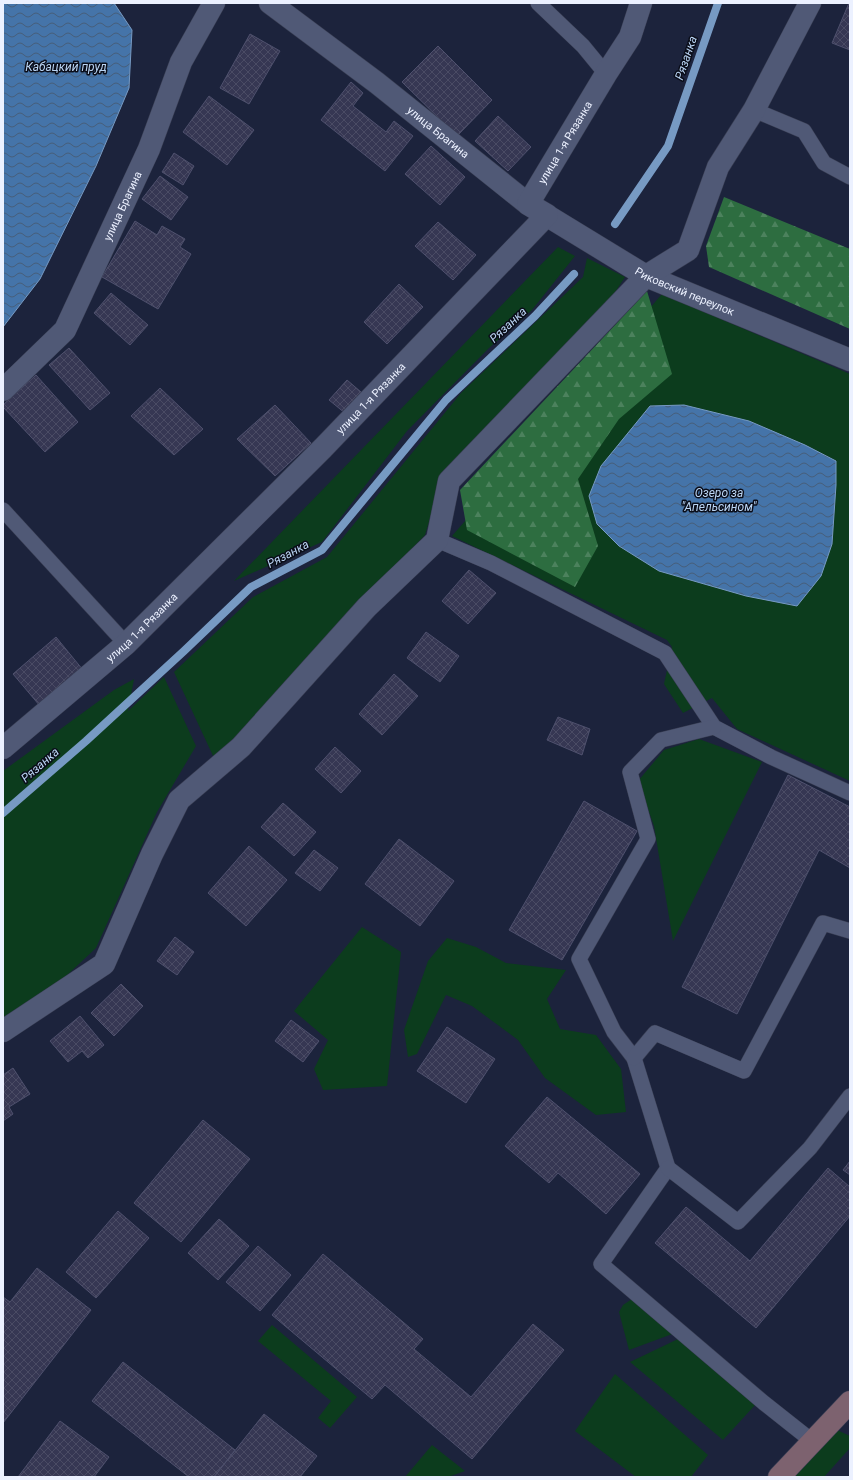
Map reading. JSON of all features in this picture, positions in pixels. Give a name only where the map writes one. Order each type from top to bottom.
[{"type":"main road","points":[[779,1477],[812,1441],[847,1411]]},
{"type":"street","name":"улица Брагина","points":[[3,390],[65,330],[149,149],[181,62],[214,3]]},
{"type":"street","name":"улица Брагина","points":[[270,3],[377,83],[528,204]]},
{"type":"street","name":"улица 1-я Рязанка","points":[[528,204],[630,37],[641,3]]},
{"type":"street","points":[[3,1031],[104,964],[152,854],[179,800],[241,747],[368,607],[437,540],[449,481],[646,276],[688,250],[718,167],[754,110],[810,3]]},
{"type":"street","points":[[528,204],[547,215]]},
{"type":"street","name":"улица 1-я Рязанка","points":[[3,748],[126,644],[323,448],[547,215]]},
{"type":"street","name":"Риковский переулок","points":[[547,215],[646,276],[850,360]]},
{"type":"lane","points":[[538,3],[583,46],[606,74]]},
{"type":"lane","points":[[754,110],[804,131],[824,163],[850,177]]},
{"type":"lane","points":[[3,510],[126,644]]},
{"type":"lane","points":[[437,540],[491,563],[665,653],[714,727],[770,757],[850,793]]},
{"type":"lane","points":[[714,727],[661,740],[630,772],[648,839],[579,959],[614,1032],[634,1058],[668,1168],[738,1222],[810,1148],[850,1096]]},
{"type":"lane","points":[[634,1058],[655,1032],[744,1071],[823,923],[850,931]]},
{"type":"lane","points":[[668,1168],[601,1264],[812,1441]]},
{"type":"green space","points":[[724,197],[850,249],[850,329],[709,267],[706,246]]},
{"type":"green space","points":[[558,247],[575,256],[532,310],[489,348],[407,431],[322,542],[234,581]]},
{"type":"green space","points":[[587,258],[625,277],[606,306],[442,479],[425,535],[323,640],[243,744],[214,758],[174,672],[253,597],[327,557],[461,393],[583,277]]},
{"type":"green space","points":[[647,291],[672,374],[619,419],[578,479],[598,546],[575,587],[467,530],[460,490]]},
{"type":"green space","points":[[662,294],[850,374],[850,781],[737,729],[712,698],[683,713],[664,684],[672,647],[667,640],[452,536]],"holes":[[[749,421],[805,445],[836,461],[832,544],[619,546],[597,524],[589,496]]]},
{"type":"green space","points":[[164,677],[196,746],[157,812],[96,948],[48,993],[3,1020],[3,771],[114,690],[134,679],[128,711]]},
{"type":"green space","points":[[699,739],[762,762],[673,941],[654,826],[638,781],[664,750]]},
{"type":"green space","points":[[362,927],[401,952],[387,1086],[323,1090],[314,1069],[328,1040],[294,1011]]},
{"type":"green space","points":[[447,938],[476,947],[506,963],[566,970],[547,999],[560,1029],[596,1035],[621,1069],[626,1112],[596,1115],[545,1078],[518,1040],[472,1006],[446,995],[417,1054],[408,1057],[404,1030],[428,961]]},
{"type":"green space","points":[[632,1299],[675,1333],[629,1350],[619,1312],[623,1305]]},
{"type":"green space","points":[[272,1325],[357,1397],[330,1428],[318,1418],[331,1401],[258,1341]]},
{"type":"green space","points":[[678,1339],[756,1404],[723,1440],[630,1362]]},
{"type":"green space","points":[[615,1374],[708,1455],[691,1477],[636,1477],[575,1431]]},
{"type":"green space","points":[[837,1430],[850,1436],[850,1448],[824,1477],[793,1477]]},
{"type":"green space","points":[[432,1445],[465,1471],[448,1477],[405,1477]]},
{"type":"water","name":"Кабацкий пруд","points":[[3,3],[114,3],[132,30],[129,88],[96,166],[40,279],[3,327]]},
{"type":"water","name":"Озеро за \"Апельсином\"","points":[[684,405],[749,421],[805,445],[836,461],[832,544],[821,576],[797,606],[746,596],[659,571],[619,546],[597,524],[589,496],[601,466],[650,406]]},
{"type":"building","points":[[850,3],[850,50],[832,43]]},
{"type":"building","points":[[250,34],[280,51],[249,104],[220,88]]},
{"type":"building","points":[[438,46],[492,100],[457,136],[402,82]]},
{"type":"building","points":[[351,82],[363,93],[353,106],[386,132],[394,121],[413,136],[385,171],[321,120]]},
{"type":"building","points":[[209,96],[254,130],[227,165],[183,132]]},
{"type":"building","points":[[498,116],[531,147],[508,171],[475,141]]},
{"type":"building","points":[[431,146],[465,177],[440,205],[405,174]]},
{"type":"building","points":[[174,153],[194,166],[183,185],[162,172]]},
{"type":"building","points":[[160,176],[188,197],[171,220],[142,199]]},
{"type":"building","points":[[135,221],[157,235],[162,226],[185,239],[180,247],[191,254],[158,309],[102,277]]},
{"type":"building","points":[[438,222],[476,255],[453,280],[415,246]]},
{"type":"building","points":[[399,284],[423,307],[387,344],[364,322]]},
{"type":"building","points":[[111,293],[148,325],[130,345],[94,313]]},
{"type":"building","points":[[69,348],[110,393],[90,410],[49,365]]},
{"type":"building","points":[[36,375],[78,422],[45,452],[3,407],[3,405]]},
{"type":"building","points":[[347,380],[368,398],[351,418],[329,400]]},
{"type":"building","points":[[160,388],[203,429],[174,455],[131,416]]},
{"type":"building","points":[[275,405],[311,443],[275,476],[237,439]]},
{"type":"building","points":[[469,570],[496,593],[468,624],[442,601]]},
{"type":"building","points":[[426,632],[459,656],[440,682],[407,658]]},
{"type":"building","points":[[56,637],[83,670],[40,706],[13,674]]},
{"type":"building","points":[[394,674],[418,696],[382,735],[359,714]]},
{"type":"building","points":[[558,717],[590,729],[582,755],[547,740]]},
{"type":"building","points":[[335,747],[361,771],[341,793],[315,769]]},
{"type":"building","points":[[788,775],[850,807],[850,868],[819,850],[737,1014],[682,987]]},
{"type":"building","points":[[584,801],[637,831],[562,960],[509,930]]},
{"type":"building","points":[[283,803],[316,832],[294,856],[261,827]]},
{"type":"building","points":[[399,839],[454,881],[420,926],[365,884]]},
{"type":"building","points":[[249,846],[287,880],[246,926],[208,893]]},
{"type":"building","points":[[314,850],[338,868],[320,891],[295,873]]},
{"type":"building","points":[[175,937],[194,952],[177,975],[157,961]]},
{"type":"building","points":[[121,984],[143,1006],[114,1036],[91,1013]]},
{"type":"building","points":[[80,1016],[104,1045],[88,1058],[82,1051],[68,1062],[50,1041]]},
{"type":"building","points":[[291,1020],[319,1041],[303,1062],[275,1041]]},
{"type":"building","points":[[447,1027],[495,1059],[466,1103],[417,1071]]},
{"type":"building","points":[[13,1068],[30,1094],[9,1107],[13,1114],[3,1121],[3,1075]]},
{"type":"building","points":[[547,1097],[640,1174],[606,1214],[558,1173],[549,1183],[505,1146]]},
{"type":"building","points":[[203,1120],[250,1159],[181,1242],[134,1203]]},
{"type":"building","points":[[850,1161],[850,1175],[843,1170]]},
{"type":"building","points":[[828,1168],[850,1187],[850,1216],[756,1328],[655,1243],[686,1207],[750,1261]]},
{"type":"building","points":[[118,1211],[149,1238],[96,1298],[66,1272]]},
{"type":"building","points":[[219,1219],[249,1246],[218,1280],[188,1253]]},
{"type":"building","points":[[258,1246],[291,1275],[260,1311],[226,1282]]},
{"type":"building","points":[[323,1254],[423,1339],[414,1349],[471,1397],[533,1324],[564,1350],[472,1459],[385,1385],[372,1399],[272,1315]]},
{"type":"building","points":[[37,1268],[91,1310],[3,1423],[3,1297],[10,1302]]},
{"type":"building","points":[[123,1362],[235,1450],[214,1477],[189,1477],[92,1401]]},
{"type":"building","points":[[264,1414],[317,1456],[300,1477],[214,1477]]},
{"type":"building","points":[[60,1421],[109,1457],[94,1477],[18,1477]]},
{"type":"waterway","name":"Рязанка","points":[[615,224],[668,146],[718,3]]},
{"type":"waterway","name":"Рязанка","points":[[3,813],[86,741],[251,587],[322,550],[446,400],[535,316],[574,274]]}]
